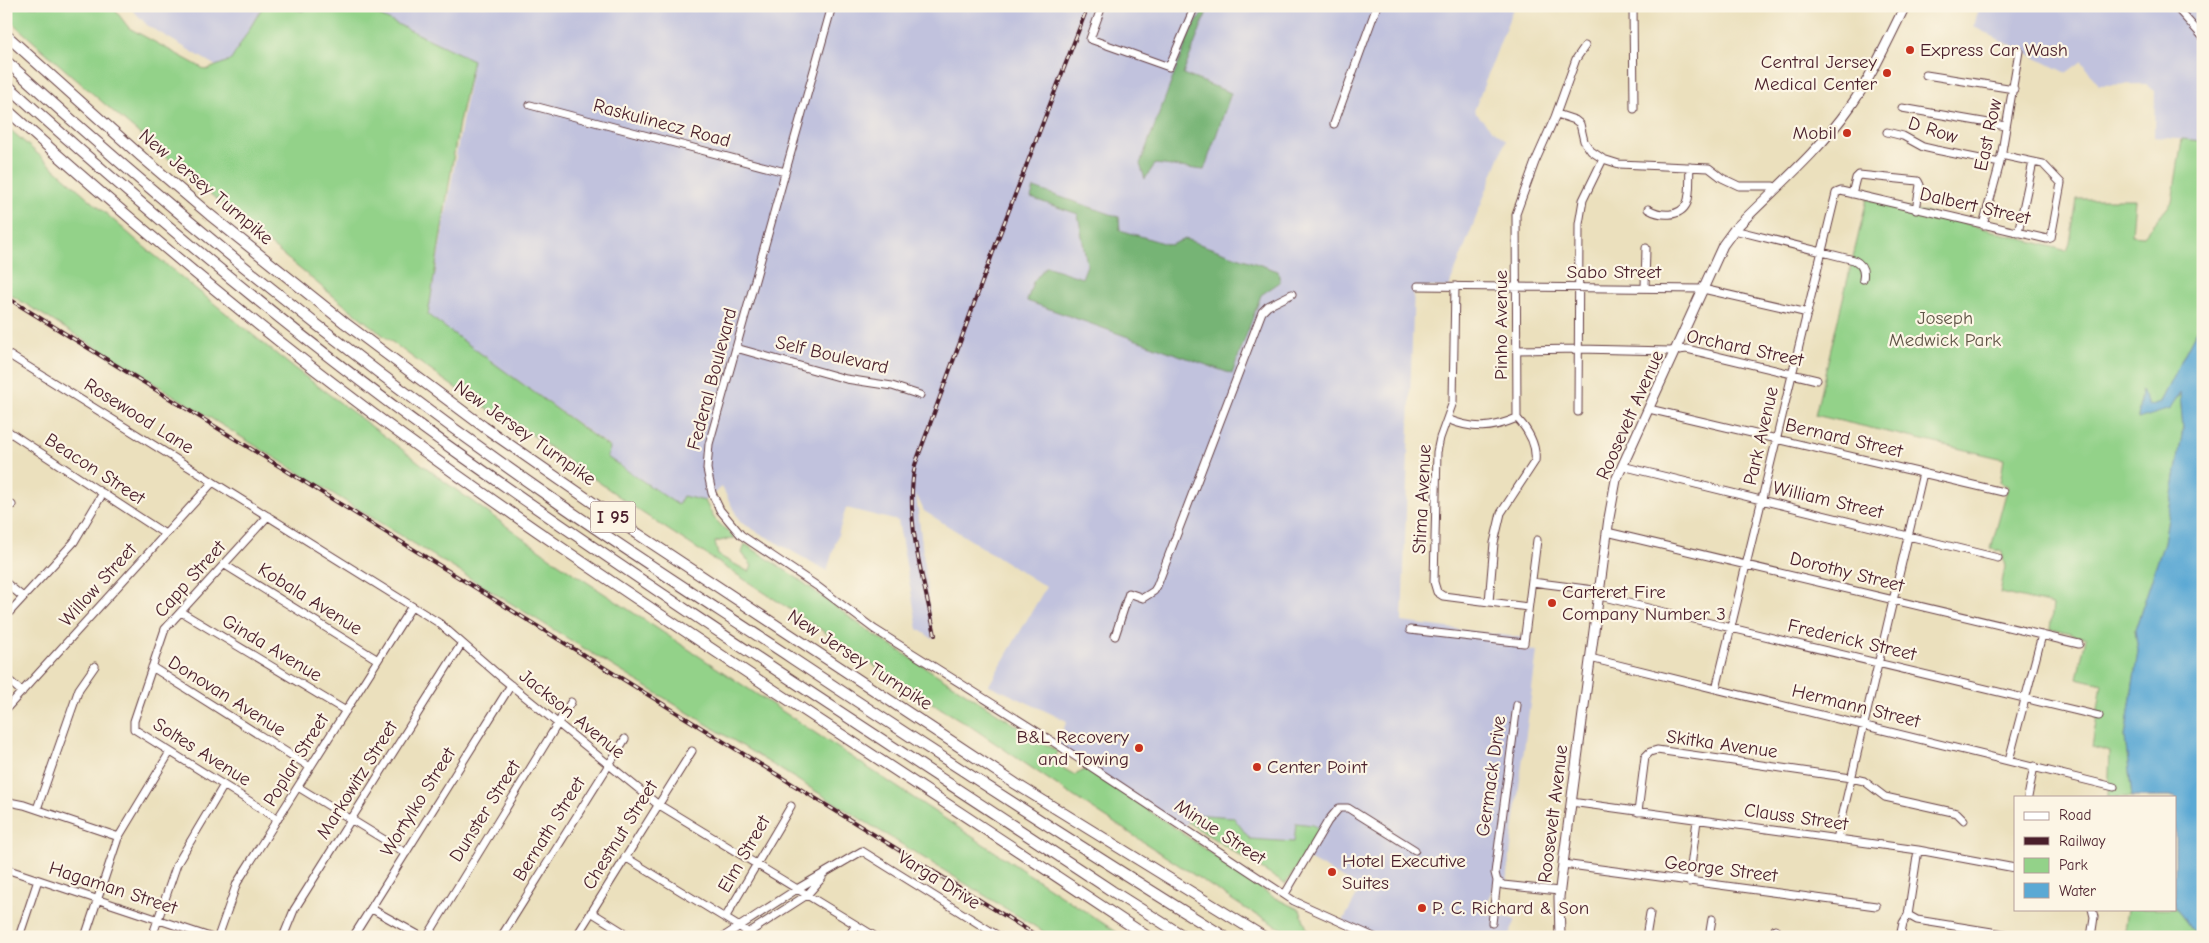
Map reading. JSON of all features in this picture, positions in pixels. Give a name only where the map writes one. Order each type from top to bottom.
[{"type":"highway","name":"New Jersey Turnpike","points":[[6,35],[101,121],[210,215],[345,323],[484,427],[638,534],[1016,784],[1264,937]]},
{"type":"highway","name":"New Jersey Turnpike","points":[[6,61],[130,171],[267,285],[474,443],[625,548],[1002,797],[1225,937]]},
{"type":"highway","name":"I 95","points":[[6,84],[119,184],[256,299],[464,457],[616,562],[1112,891],[1186,937]]},
{"type":"highway","points":[[6,109],[107,198],[251,319],[454,473],[606,578],[1148,937]]},
{"type":"main road","name":"Roosevelt Avenue","points":[[1560,937],[1560,891],[1598,594],[1613,492],[1622,466],[1723,245],[1734,230],[1828,136],[1849,108],[1869,75],[1905,6]]},
{"type":"street","name":"Federal Boulevard","points":[[832,6],[710,444],[707,463],[711,492],[725,518],[741,535],[817,586],[874,629],[1055,742]]},
{"type":"street","points":[[1102,6],[1090,39],[1169,67],[1195,6]]},
{"type":"street","points":[[1334,124],[1377,6]]},
{"type":"street","points":[[1633,6],[1634,109]]},
{"type":"street","points":[[2175,6],[2203,37]]},
{"type":"street","name":"Pinho Avenue","points":[[1517,418],[1516,214],[1576,58],[1586,46]]},
{"type":"street","name":"East Row","points":[[1983,225],[2000,163],[2019,51]]},
{"type":"street","points":[[1926,74],[2014,89]]},
{"type":"street","name":"Raskulinecz Road","points":[[530,105],[785,172]]},
{"type":"street","points":[[1902,108],[2006,126]]},
{"type":"street","points":[[1556,114],[1575,120],[1580,124],[1587,146],[1603,159],[1626,165],[1709,168],[1722,178],[1739,186],[1773,186],[1776,189]]},
{"type":"street","name":"D Row","points":[[1887,132],[1903,136],[1930,149],[2000,163]]},
{"type":"street","points":[[2001,155],[2033,162],[2018,233]]},
{"type":"street","points":[[1578,412],[1579,224],[1583,200],[1603,159]]},
{"type":"street","name":"Dalbert Street","points":[[1838,192],[2047,239],[2051,238],[2061,183],[2043,164],[2033,162]]},
{"type":"street","points":[[1648,210],[1657,214],[1668,215],[1682,209],[1688,198],[1690,167]]},
{"type":"street","points":[[1852,194],[1856,178],[1859,175],[1918,181],[1920,185],[1916,210]]},
{"type":"street","name":"Park Avenue","points":[[1716,689],[1835,196],[1838,192]]},
{"type":"street","points":[[1734,230],[1860,263],[1865,272],[1864,279]]},
{"type":"street","points":[[1644,288],[1646,248]]},
{"type":"street","name":"Sabo Street","points":[[1418,286],[1704,289],[1808,312]]},
{"type":"street","name":"Stima Avenue","points":[[1454,286],[1453,402],[1437,452],[1434,582],[1437,592],[1444,596],[1528,607]]},
{"type":"street","points":[[1115,636],[1129,593],[1143,598],[1154,591],[1157,586],[1262,312],[1268,306],[1292,294]]},
{"type":"street","name":"Self Boulevard","points":[[736,348],[846,379],[892,386],[920,395]]},
{"type":"street","name":"Orchard Street","points":[[1517,350],[1687,349],[1817,380]]},
{"type":"street","name":"Rosewood Lane","points":[[6,353],[254,508]]},
{"type":"street","name":"Bernard Street","points":[[1649,408],[2003,492]]},
{"type":"street","points":[[1447,419],[1465,425],[1486,428],[1517,418],[1523,424],[1535,445],[1535,461],[1501,513],[1494,543],[1489,602]]},
{"type":"street","name":"Beacon Street","points":[[6,430],[165,534]]},
{"type":"street","name":"William Street","points":[[1622,466],[1762,502],[1998,558]]},
{"type":"street","points":[[1837,839],[1923,473]]},
{"type":"street","name":"Willow Street","points":[[6,709],[213,482]]},
{"type":"street","points":[[6,616],[74,542],[103,493]]},
{"type":"street","name":"Jackson Avenue","points":[[254,508],[440,623],[657,804],[876,937]]},
{"type":"street","name":"Capp Street","points":[[134,729],[134,721],[165,630],[268,516]]},
{"type":"street","name":"Dorothy Street","points":[[1607,532],[2079,644]]},
{"type":"street","points":[[1410,630],[1524,643],[1537,540]]},
{"type":"street","name":"Kobala Avenue","points":[[225,565],[378,660]]},
{"type":"street","name":"Frederick Street","points":[[1532,582],[1590,590],[1598,594],[1731,628],[2099,716]]},
{"type":"street","points":[[6,583],[23,598]]},
{"type":"street","name":"Poplar Street","points":[[218,937],[237,883],[412,606]]},
{"type":"street","name":"Ginda Avenue","points":[[181,612],[346,711]]},
{"type":"street","points":[[2009,760],[2042,635]]},
{"type":"street","name":"Markowitz Street","points":[[284,937],[294,910],[462,643]]},
{"type":"street","name":"Hermann Street","points":[[1590,658],[2114,787]]},
{"type":"street","points":[[37,809],[79,689],[95,666]]},
{"type":"street","name":"Donovan Avenue","points":[[152,667],[310,768]]},
{"type":"street","points":[[6,678],[22,692]]},
{"type":"street","name":"Wortylko Street","points":[[353,937],[511,684]]},
{"type":"street","name":"Dunster Street","points":[[426,937],[571,702]]},
{"type":"street","name":"Germack Drive","points":[[1492,923],[1497,881],[1495,873],[1517,705]]},
{"type":"street","name":"Soltes Avenue","points":[[134,729],[278,819]]},
{"type":"street","name":"Bernath Street","points":[[501,937],[625,739]]},
{"type":"street","name":"Minue Street","points":[[1055,742],[1294,901],[1374,937]]},
{"type":"street","name":"Skitka Avenue","points":[[1638,812],[1645,758],[1650,752],[1657,750],[1851,778],[1864,781],[1885,797],[1957,813],[1964,820]]},
{"type":"street","name":"Chestnut Street","points":[[576,937],[657,804],[692,751]]},
{"type":"street","points":[[85,937],[119,837],[170,752]]},
{"type":"street","points":[[2028,796],[2034,766]]},
{"type":"street","points":[[152,937],[177,864],[224,785]]},
{"type":"street","points":[[298,787],[406,854]]},
{"type":"street","name":"Clauss Street","points":[[1571,802],[1918,850],[2014,868]]},
{"type":"street","points":[[6,804],[16,804],[37,809],[119,837]]},
{"type":"street","name":"Elm Street","points":[[725,918],[791,806]]},
{"type":"street","points":[[1284,894],[1328,822],[1339,808],[1348,808],[1415,850]]},
{"type":"street","points":[[1689,882],[1696,820]]},
{"type":"street","points":[[1900,937],[1903,923],[1908,915],[1918,850]]},
{"type":"street","name":"Varga Drive","points":[[825,874],[862,851],[1000,937]]},
{"type":"street","points":[[625,857],[739,926],[745,935],[756,937]]},
{"type":"street","name":"George Street","points":[[1563,864],[1876,906]]},
{"type":"street","name":"Hagaman Street","points":[[6,869],[97,901],[210,937]]},
{"type":"street","points":[[723,937],[797,889],[825,874]]},
{"type":"street","points":[[745,935],[807,895],[825,874]]},
{"type":"street","points":[[19,937],[38,880]]},
{"type":"street","points":[[1497,881],[1504,884],[1560,891]]},
{"type":"street","points":[[372,909],[422,937]]},
{"type":"street","points":[[2091,937],[2094,917],[2092,910]]},
{"type":"street","points":[[591,912],[631,937]]},
{"type":"street","points":[[1646,937],[1650,913]]},
{"type":"street","points":[[1908,915],[1917,920],[2023,937]]},
{"type":"street","points":[[1709,937],[1712,919]]},
{"type":"street","points":[[848,937],[856,925]]},
{"type":"street","points":[[1965,937],[1966,928]]},
{"type":"shaded area","points":[[129,6],[1514,6],[1474,111],[1490,128],[1506,140],[1449,287],[1414,287],[1402,622],[1524,638],[1522,650],[1537,651],[1506,886],[1494,884],[1484,913],[1516,919],[1509,937],[1376,937],[1343,921],[1361,888],[1305,857],[1294,842],[1250,839],[1192,814],[1184,828],[1056,746],[1067,721],[989,685],[1046,587],[924,511],[916,494],[933,639],[918,629],[898,521],[846,508],[827,571],[740,522],[722,487],[705,501],[683,496],[678,506],[606,456],[610,447],[428,315],[473,60],[438,198],[147,25]]},
{"type":"shaded area","points":[[1979,6],[2203,6],[2203,141],[2154,137],[2155,91],[2146,84],[2098,85],[2082,61],[2066,73],[1974,27]]},
{"type":"green space","points":[[6,6],[112,6],[129,28],[206,70],[231,60],[263,6],[285,6],[303,11],[305,6],[359,6],[473,60],[459,122],[428,315],[610,448],[607,457],[678,505],[683,496],[705,501],[714,518],[734,538],[715,542],[718,555],[749,572],[752,566],[742,553],[745,544],[797,578],[867,630],[1058,752],[1052,762],[1075,775],[1086,769],[1178,830],[1273,897],[1300,910],[1310,937],[1297,937],[1246,909],[967,724],[905,687],[840,642],[641,512],[518,425],[509,423],[439,377],[306,274],[123,120],[6,17]]},
{"type":"green space","points":[[1207,6],[1209,6],[1183,74],[1231,93],[1204,170],[1155,164],[1145,179],[1140,164],[1190,33]]},
{"type":"green space","points":[[6,126],[143,246],[290,365],[448,484],[555,561],[1124,937],[1052,937],[6,292]]},
{"type":"green space","name":"Joseph Medwick Park","points":[[2182,139],[2203,141],[2203,318],[2160,402],[2149,406],[2141,392],[2138,419],[2180,392],[2183,429],[2164,542],[2135,630],[2138,651],[2125,737],[2132,796],[2108,796],[2110,752],[2092,747],[2102,684],[2077,678],[2086,638],[2050,629],[2053,605],[2000,593],[2005,567],[2002,552],[1991,549],[2008,486],[2000,483],[2004,459],[1815,415],[1867,199],[1916,210],[2067,251],[2077,199],[2135,199],[2132,235],[2144,236],[2172,202]]},
{"type":"green space","points":[[1034,188],[1119,217],[1120,230],[1170,245],[1185,239],[1278,271],[1280,282],[1261,295],[1232,374],[1027,301],[1033,282],[1046,266],[1082,278],[1087,265],[1078,214],[1031,198]]},
{"type":"green space","points":[[1192,814],[1233,817],[1250,839],[1294,842],[1296,823],[1313,825],[1323,832],[1285,884],[1187,822]]},
{"type":"green space","points":[[2176,907],[2197,937],[2123,937],[2127,910],[2176,910]]},
{"type":"water","points":[[2203,318],[2203,744],[2201,765],[2203,772],[2203,937],[2197,937],[2176,907],[2176,796],[2132,796],[2125,737],[2138,651],[2135,630],[2164,542],[2183,429],[2180,393],[2170,409],[2138,419],[2141,391],[2149,406],[2160,402]]},
{"type":"railway","points":[[935,635],[914,529],[912,486],[915,465],[996,244],[1088,6]]},
{"type":"railway","points":[[6,297],[1039,937]]},
{"type":"place","name":"Express Car Wash","points":[[1910,50]]},
{"type":"place","name":"Central Jersey Medical Center","points":[[1887,73]]},
{"type":"place","name":"Mobil","points":[[1847,133]]},
{"type":"place","name":"Carteret Fire Company Number 3","points":[[1552,603]]},
{"type":"place","name":"B&L Recovery and Towing","points":[[1139,748]]},
{"type":"place","name":"Center Point","points":[[1257,767]]},
{"type":"place","name":"Hotel Executive Suites","points":[[1332,872]]},
{"type":"place","name":"P. C. Richard & Son","points":[[1422,908]]}]
